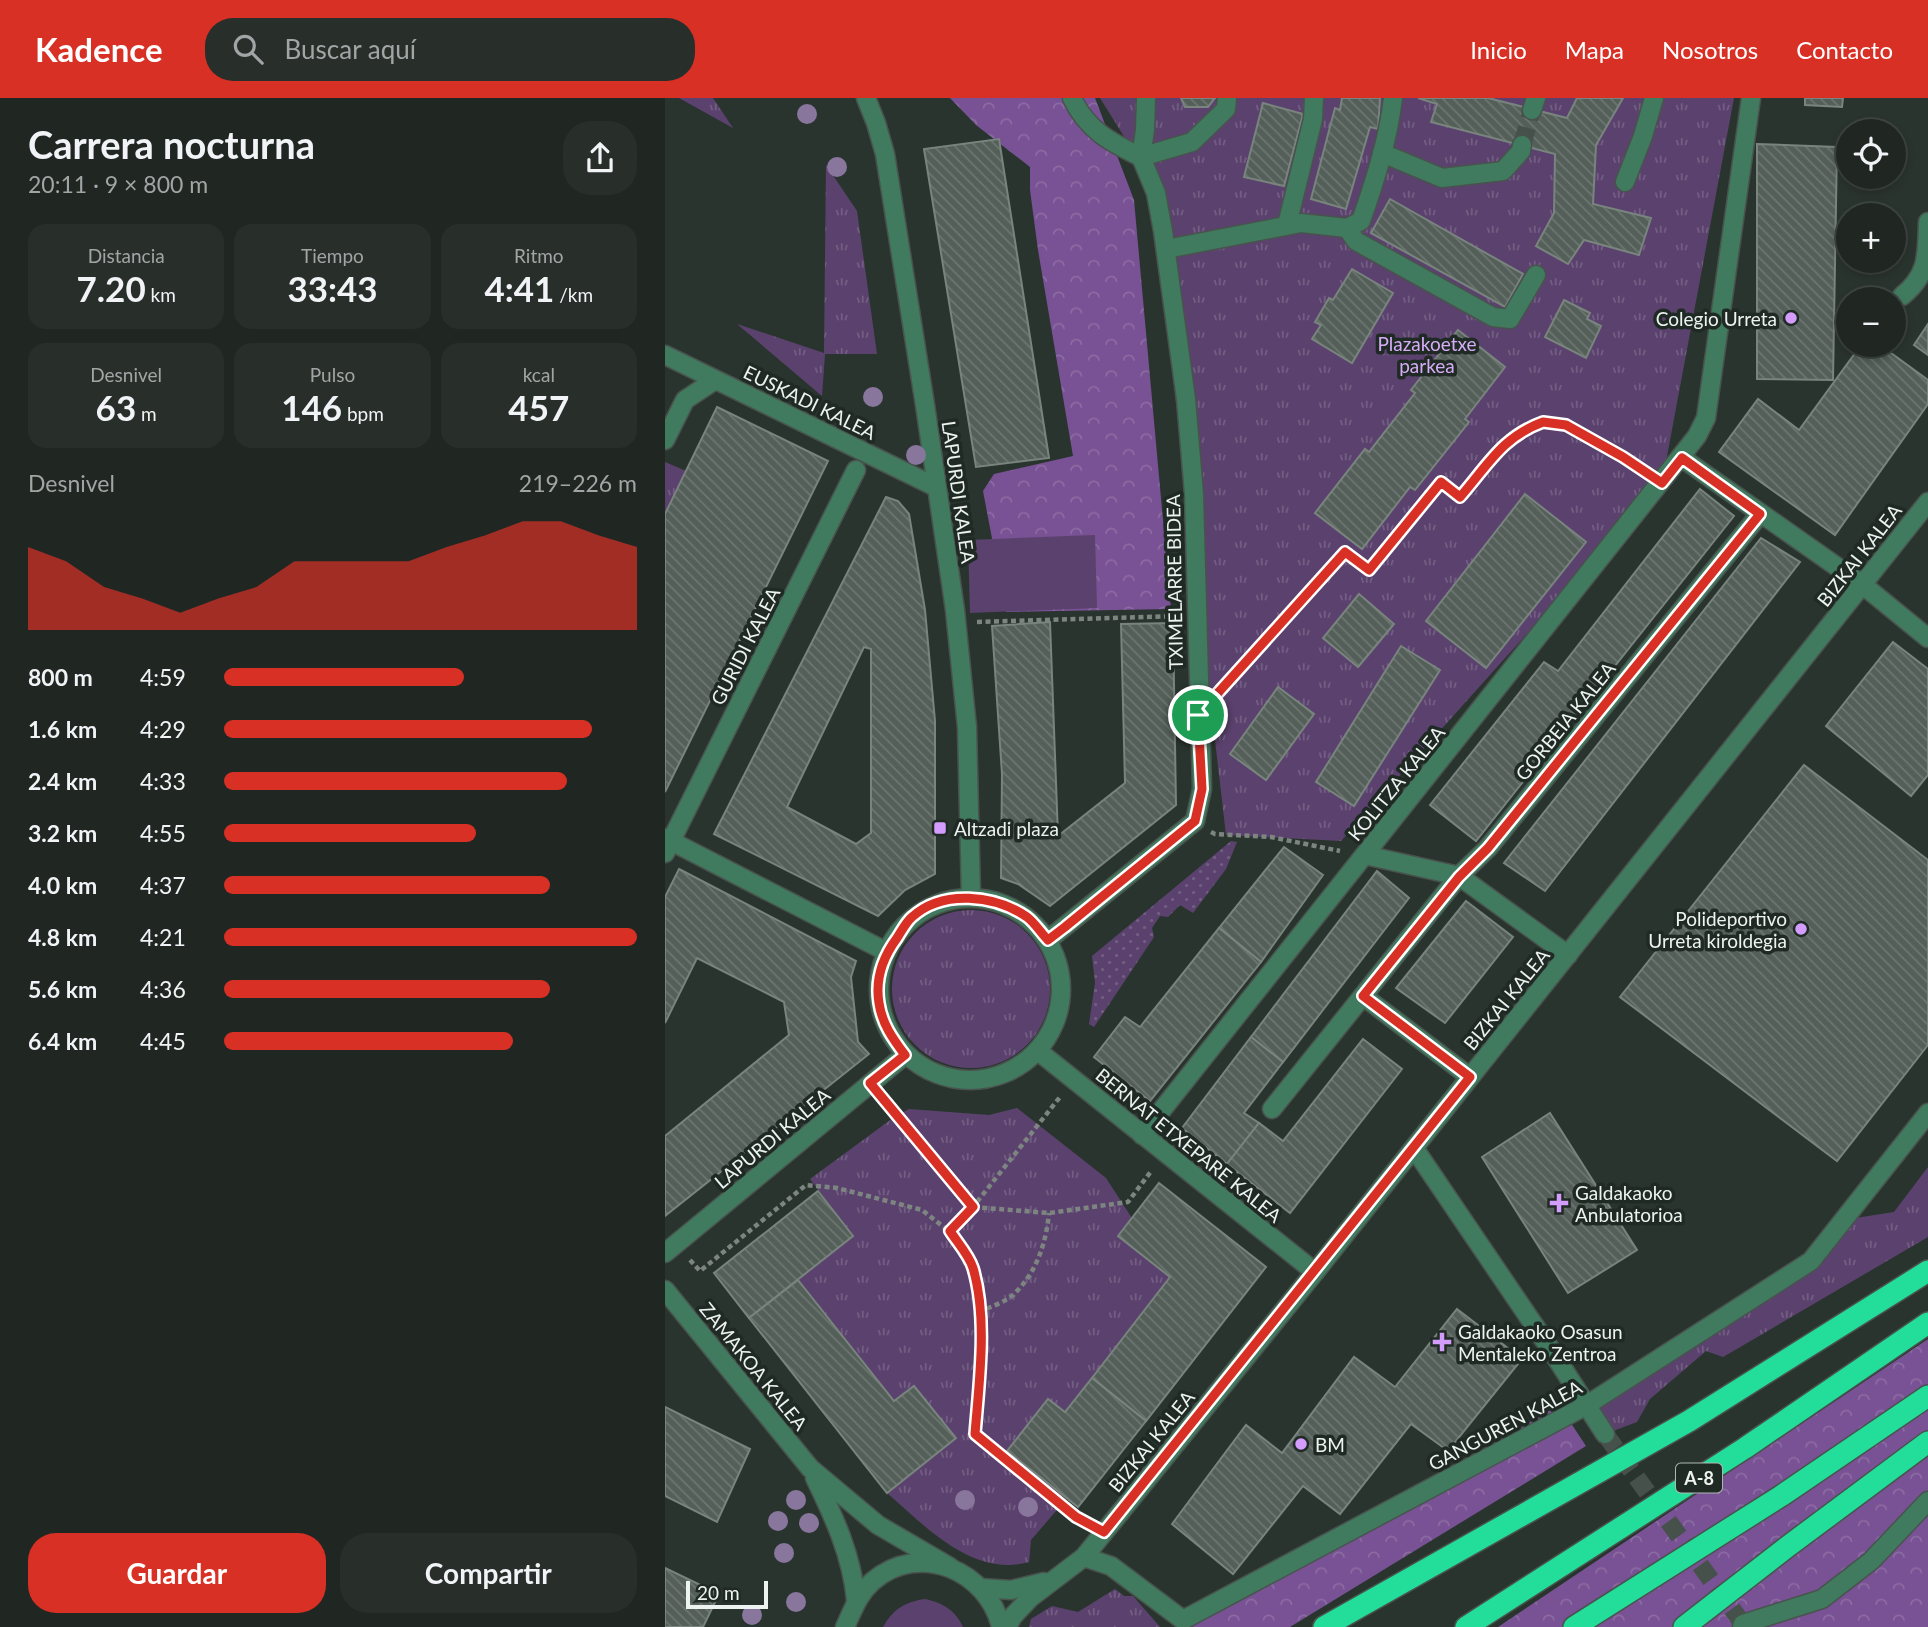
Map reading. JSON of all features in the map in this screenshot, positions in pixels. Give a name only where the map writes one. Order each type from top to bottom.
[{"type":"highway","points":[[1324,1627],[1689,1420],[1928,1271]]},
{"type":"highway","name":"A-8","points":[[1466,1627],[1745,1448],[1928,1323]]},
{"type":"highway","points":[[1574,1627],[1781,1496],[1928,1396]]},
{"type":"highway","points":[[1684,1627],[1928,1442]]},
{"type":"street","name":"LAPURDI KALEA","points":[[866,98],[885,154],[955,610],[967,727],[971,897]]},
{"type":"street","points":[[1072,98],[1080,114],[1106,140],[1141,157],[1192,142],[1226,109],[1227,98]]},
{"type":"street","points":[[1141,157],[1146,98]]},
{"type":"street","points":[[1287,225],[1313,119],[1314,98]]},
{"type":"street","points":[[1166,249],[1287,225],[1301,223],[1347,228],[1361,220],[1390,125],[1393,98]]},
{"type":"street","points":[[1625,182],[1654,98]]},
{"type":"street","name":"KOLITZA KALEA","points":[[1142,1135],[1682,458],[1706,418],[1751,98]]},
{"type":"street","points":[[1382,153],[1442,178],[1503,172],[1521,151],[1522,145]]},
{"type":"street","name":"TXIMELARRE BIDEA","points":[[1141,157],[1156,193],[1166,249],[1186,399],[1194,494],[1202,789],[1195,821]]},
{"type":"street","points":[[1906,293],[1917,286],[1925,271],[1928,222]]},
{"type":"street","points":[[1347,228],[1356,240],[1493,317],[1510,319],[1536,275]]},
{"type":"street","name":"EUSKADI KALEA","points":[[665,355],[936,487]]},
{"type":"street","points":[[665,440],[685,400],[715,380]]},
{"type":"street","points":[[1682,458],[1863,585],[1928,638]]},
{"type":"street","name":"GURIDI KALEA","points":[[667,844],[856,470]]},
{"type":"street","name":"BIZKAI KALEA","points":[[1007,1627],[1013,1616],[1030,1598],[1054,1577],[1084,1557],[1315,1272],[1928,502]]},
{"type":"street","name":"GORBEIA KALEA","points":[[1459,877],[1488,848],[1760,514]]},
{"type":"street","points":[[1048,940],[1195,821]]},
{"type":"street","points":[[667,844],[887,951]]},
{"type":"street","points":[[1365,855],[1459,877],[1568,955]]},
{"type":"street","points":[[1272,1109],[1459,877]]},
{"type":"street","points":[[971,897],[1002,902],[1029,918],[1048,940],[1059,968],[1061,998],[1054,1026],[1038,1051],[1015,1069],[987,1080],[957,1080],[938,1075],[905,1055],[887,1031],[879,1003],[879,971],[887,951],[913,916],[939,902],[971,897]]},
{"type":"street","points":[[1363,996],[1470,1077]]},
{"type":"street","name":"BERNAT ETXEPARE KALEA","points":[[1038,1051],[1315,1272]]},
{"type":"street","name":"LAPURDI KALEA","points":[[671,1248],[905,1055]]},
{"type":"street","name":"GANGUREN KALEA","points":[[1084,1557],[1111,1566],[1183,1620],[1587,1405],[1811,1261],[1928,1113]]},
{"type":"street","points":[[1414,1148],[1605,1434]]},
{"type":"street","name":"ZAMAKOA KALEA","points":[[666,1294],[810,1468],[878,1525],[950,1567]]},
{"type":"street","name":"ZAMAKOA KALEA","points":[[810,1468],[845,1546],[854,1578],[856,1600]]},
{"type":"street","points":[[1743,1626],[1822,1599],[1871,1561],[1928,1501]]},
{"type":"street","points":[[846,1626],[856,1600],[874,1580],[897,1567],[923,1562],[950,1567],[973,1579],[991,1599],[1002,1627]]},
{"type":"street","name":"BIZKAI KALEA","points":[[981,1588],[1011,1590],[1054,1577]]},
{"type":"path","points":[[1198,715],[1345,552],[1369,570],[1441,482],[1460,497],[1500,447],[1523,429],[1543,422],[1566,425],[1662,483]]},
{"type":"path","points":[[992,621],[1154,616]]},
{"type":"path","points":[[1195,821],[1215,834],[1271,837],[1365,855]]},
{"type":"path","points":[[950,1231],[973,1207],[1073,1079]]},
{"type":"path","points":[[870,1083],[973,1207],[1049,1213],[1128,1202],[1154,1168]]},
{"type":"path","points":[[671,1248],[700,1271],[806,1185],[837,1188],[922,1210],[950,1231],[972,1266],[979,1312],[975,1434],[1076,1517],[1104,1532]]},
{"type":"path","points":[[979,1312],[1013,1296],[1036,1267],[1047,1236],[1049,1213]]},
{"type":"green space","points":[[679,98],[713,98],[733,128]]},
{"type":"green space","points":[[950,98],[1095,98],[1134,200],[1171,609],[1006,612],[983,491],[994,474],[1073,456],[1038,250],[1030,190],[1030,167],[976,125]]},
{"type":"green space","name":"Plazakoetxe parkea","points":[[1100,98],[1734,98],[1662,483],[1341,841],[1226,835],[1150,178]]},
{"type":"green space","points":[[826,165],[857,211],[877,354],[825,354],[822,396],[737,324],[824,353]]},
{"type":"green space","points":[[665,462],[686,471],[665,514]]},
{"type":"green space","points":[[1095,535],[1097,608],[970,613],[968,540]]},
{"type":"green space","points":[[1231,841],[1237,842],[1226,869],[1193,913],[1180,905],[1168,917],[1160,916],[1152,928],[1154,937],[1094,1027],[1089,1024],[1095,983],[1092,956]]},
{"type":"green space","points":[[971,910],[1001,916],[1027,933],[1044,959],[1050,989],[1044,1019],[1027,1045],[1001,1062],[971,1068],[941,1062],[915,1045],[898,1019],[892,989],[898,959],[915,933],[941,916]]},
{"type":"green space","points":[[1017,1108],[1106,1178],[1170,1277],[1065,1412],[1062,1504],[1031,1540],[1029,1562],[1008,1565],[989,1563],[951,1546],[887,1493],[956,1438],[914,1386],[894,1401],[798,1280],[853,1236],[810,1179],[909,1109],[989,1115]]},
{"type":"green space","points":[[1928,1167],[1928,1237],[1723,1357],[1706,1351],[1650,1399],[1637,1422],[1605,1434],[1587,1405],[1811,1261],[1843,1220],[1894,1212]]},
{"type":"green space","points":[[1928,1339],[1928,1627],[1498,1627]]},
{"type":"green space","points":[[1559,1405],[1586,1446],[1290,1627],[1181,1627]]},
{"type":"green space","points":[[1115,1589],[1124,1596],[1133,1596],[1160,1627],[1029,1627],[1031,1619],[1052,1606],[1078,1612]]},
{"type":"green space","points":[[925,1599],[948,1608],[963,1627],[883,1627],[900,1607]]},
{"type":"building","points":[[1181,98],[1215,98],[1208,107],[1185,107]]},
{"type":"building","points":[[1342,98],[1380,98],[1378,129],[1370,127],[1346,209],[1311,199],[1335,108],[1340,110]]},
{"type":"building","points":[[1418,98],[1488,98],[1567,118],[1577,98],[1623,98],[1596,145],[1593,204],[1651,218],[1639,255],[1584,240],[1568,264],[1536,246],[1554,213],[1555,154],[1431,122],[1437,104]]},
{"type":"building","points":[[1805,98],[1843,98],[1842,107],[1805,105]]},
{"type":"building","points":[[1263,103],[1303,114],[1284,186],[1244,177]]},
{"type":"building","points":[[999,139],[1049,458],[976,467],[924,149]]},
{"type":"building","points":[[1757,144],[1836,147],[1833,380],[1757,379]]},
{"type":"building","points":[[1390,199],[1523,274],[1505,307],[1371,233]]},
{"type":"building","points":[[1352,269],[1393,293],[1352,363],[1312,339],[1321,325],[1315,322],[1329,298],[1333,300]]},
{"type":"building","points":[[1564,300],[1590,313],[1587,319],[1601,326],[1586,358],[1545,337]]},
{"type":"building","points":[[1928,324],[1928,355],[1914,345]]},
{"type":"building","points":[[1458,330],[1505,367],[1465,419],[1469,422],[1415,490],[1410,487],[1362,549],[1315,513],[1365,449],[1369,452],[1415,393],[1411,390]]},
{"type":"building","points":[[1852,357],[1896,357],[1928,380],[1928,404],[1835,535],[1719,452],[1758,399],[1799,430]]},
{"type":"building","points":[[717,407],[828,461],[665,792],[665,514]]},
{"type":"building","points":[[1700,489],[1734,516],[1476,841],[1430,805],[1544,662],[1558,671]]},
{"type":"building","points":[[1525,494],[1586,542],[1486,668],[1426,621]]},
{"type":"building","points":[[886,497],[898,501],[909,514],[925,610],[935,721],[935,874],[905,890],[878,916],[714,834]],"holes":[[[864,647],[871,649],[871,833],[856,844],[787,807]]]},
{"type":"building","points":[[1761,538],[1800,562],[1545,891],[1504,863]]},
{"type":"building","points":[[1359,594],[1394,624],[1358,667],[1323,638]]},
{"type":"building","points":[[1050,622],[1058,836],[1125,783],[1121,624],[1173,623],[1176,805],[1050,906],[1018,884],[1001,878],[1002,774],[992,626]]},
{"type":"building","points":[[1893,642],[1928,669],[1928,775],[1911,796],[1826,726]]},
{"type":"building","points":[[1401,646],[1440,670],[1354,806],[1316,782]]},
{"type":"building","points":[[1278,687],[1314,714],[1266,780],[1230,754]]},
{"type":"building","name":"Polideportivo Urreta kiroldegia","points":[[1804,765],[1928,860],[1928,1045],[1837,1161],[1620,997]]},
{"type":"building","points":[[1284,847],[1323,875],[1261,962],[1219,928]]},
{"type":"building","points":[[679,869],[856,961],[851,977],[858,1042],[869,1054],[665,1216],[665,1136],[789,1035],[784,1002],[697,958],[665,1023],[665,897]]},
{"type":"building","points":[[1377,871],[1409,898],[1283,1062],[1251,1037]]},
{"type":"building","points":[[1466,901],[1513,937],[1445,1023],[1396,988]]},
{"type":"building","points":[[1219,928],[1261,962],[1150,1101],[1094,1057],[1125,1017],[1140,1027]]},
{"type":"building","points":[[1251,1037],[1283,1062],[1244,1113],[1259,1123],[1227,1164],[1182,1128]]},
{"type":"building","points":[[1363,1039],[1402,1069],[1290,1213],[1227,1164],[1259,1123],[1283,1141]]},
{"type":"building","name":"Galdakaoko Anbulatorioa","points":[[1550,1113],[1637,1250],[1568,1293],[1482,1157]]},
{"type":"building","points":[[1159,1183],[1266,1267],[1146,1421],[1092,1378],[1170,1277],[1118,1236]]},
{"type":"building","points":[[818,1191],[853,1236],[749,1318],[714,1273]]},
{"type":"building","points":[[798,1280],[894,1401],[914,1386],[956,1438],[887,1493],[749,1318]]},
{"type":"building","points":[[1457,1309],[1522,1359],[1448,1451],[1411,1424],[1340,1514],[1303,1486],[1233,1574],[1172,1524],[1246,1425],[1282,1453],[1354,1357],[1395,1387]]},
{"type":"building","points":[[1092,1378],[1146,1421],[1078,1507],[1007,1451],[1048,1399],[1065,1412]]},
{"type":"building","points":[[665,1407],[750,1449],[717,1522],[665,1496]]},
{"type":"building","points":[[665,1568],[719,1594],[703,1627],[665,1627]]},
{"type":"tunnel","points":[[1522,145],[1532,110]]},
{"type":"tunnel","points":[[1605,1434],[1743,1624]]},
{"type":"place","name":"Colegio Urreta","points":[[1791,318]]},
{"type":"place","name":"Altzadi plaza","points":[[940,828]]},
{"type":"place","name":"Polideportivo Urreta kiroldegia","points":[[1801,929]]},
{"type":"place","name":"Galdakaoko Anbulatorioa","points":[[1559,1203]]},
{"type":"place","name":"Galdakaoko Osasun Mentaleko Zentroa","points":[[1442,1342]]},
{"type":"place","name":"BM","points":[[1301,1444]]},
{"type":"route","points":[[1543,422],[1566,425],[1662,483],[1682,458],[1760,514],[1488,848],[1459,877],[1363,996],[1470,1077],[1104,1532],[1076,1517],[975,1434],[979,1373],[979,1305],[972,1266],[950,1231],[973,1207],[870,1083],[905,1055],[887,1031],[879,1003],[879,971],[887,951],[913,916],[939,902],[971,897],[1002,902],[1029,918],[1048,940],[1065,927],[1195,821],[1202,789],[1198,715],[1345,552],[1369,570],[1441,482],[1460,497],[1500,447],[1523,429],[1543,422]]}]
